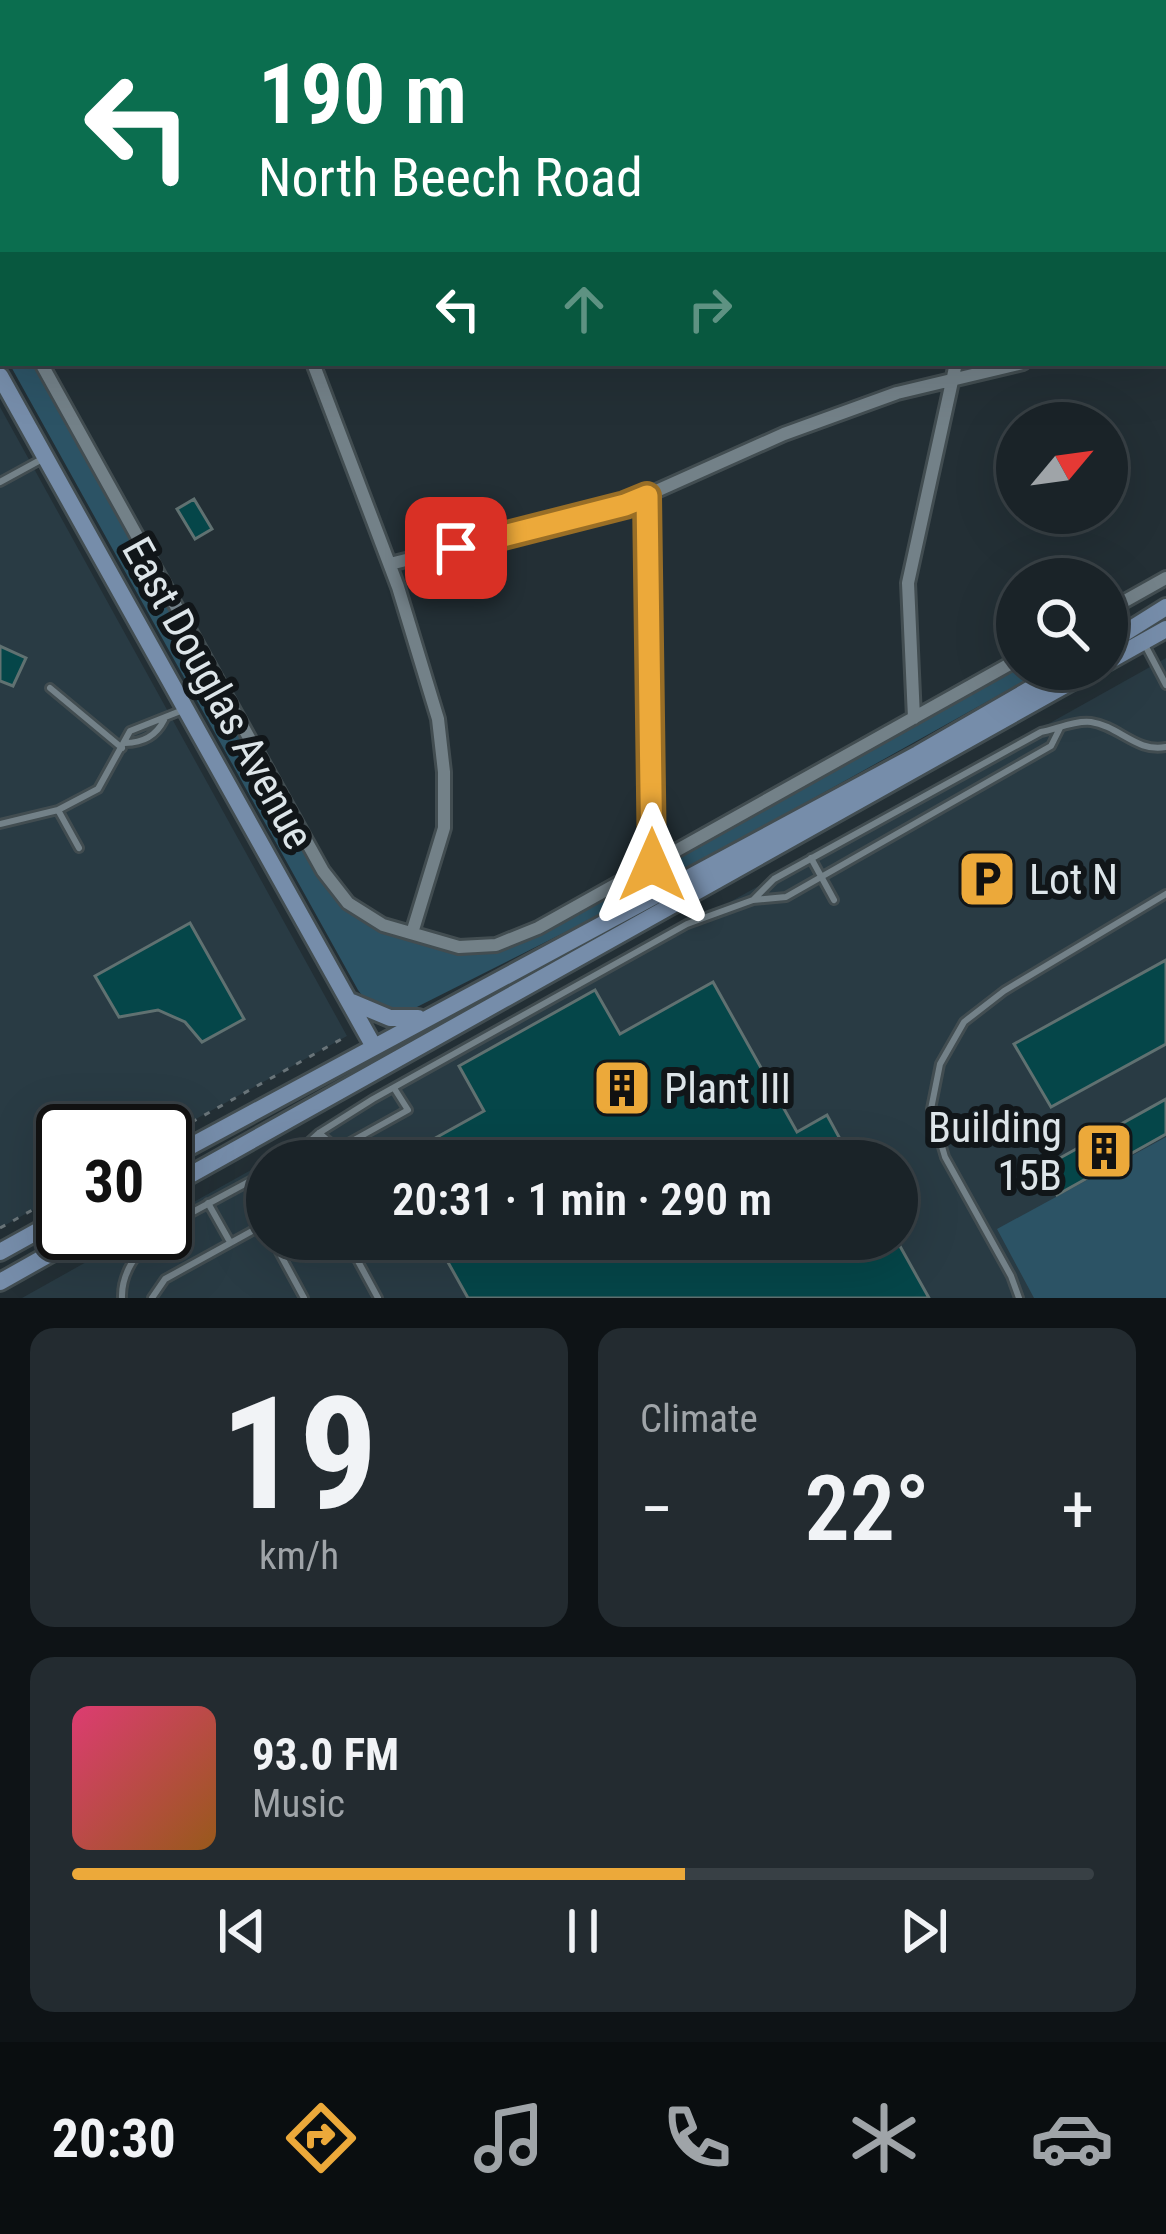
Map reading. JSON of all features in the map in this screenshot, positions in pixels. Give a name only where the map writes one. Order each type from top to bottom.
[{"type":"main road","name":"East Douglas Avenue","points":[[0,376],[373,1045]]},
{"type":"main road","points":[[1128,644],[1166,607]]},
{"type":"main road","points":[[1128,637],[1166,629]]},
{"type":"main road","points":[[192,1145],[1029,690]]},
{"type":"main road","points":[[192,1174],[1057,690]]},
{"type":"main road","points":[[347,1000],[390,1018],[425,1017]]},
{"type":"main road","points":[[373,1045],[394,1055],[407,1054]]},
{"type":"main road","points":[[351,1085],[373,1045]]},
{"type":"main road","points":[[0,1252],[36,1232]]},
{"type":"main road","points":[[0,1282],[39,1260]]},
{"type":"street","points":[[43,366],[323,871],[348,903],[383,926],[459,947],[496,945],[538,928],[996,673]]},
{"type":"street","points":[[314,366],[390,564],[438,719],[444,829],[412,933]]},
{"type":"street","points":[[914,718],[908,583],[955,366]]},
{"type":"street","points":[[390,564],[548,526],[647,496],[784,434],[897,393],[1009,366]]},
{"type":"street","points":[[647,496],[652,865]]},
{"type":"street","points":[[1128,599],[1166,578]]},
{"type":"lane","points":[[0,482],[45,458]]},
{"type":"lane","points":[[1139,634],[1166,685]]},
{"type":"lane","points":[[50,688],[123,745],[158,732],[164,720]]},
{"type":"lane","points":[[0,824],[58,810],[98,788],[130,731],[185,709]]},
{"type":"lane","points":[[753,900],[774,879],[1041,732],[1086,721],[1112,728],[1142,747],[1166,747]]},
{"type":"lane","points":[[311,1140],[394,1088],[687,924],[753,900],[786,897],[1051,746],[1060,728]]},
{"type":"lane","points":[[930,794],[939,810]]},
{"type":"lane","points":[[58,810],[79,848]]},
{"type":"lane","points":[[811,858],[834,900]]},
{"type":"lane","points":[[1019,1298],[945,1157],[931,1108],[940,1064],[964,1022],[991,1001],[1166,894]]},
{"type":"lane","points":[[319,1133],[332,1144],[345,1145],[408,1110],[394,1088]]},
{"type":"lane","points":[[192,1213],[246,1183]]},
{"type":"lane","points":[[208,1204],[230,1243]]},
{"type":"lane","points":[[152,1298],[165,1279],[246,1235]]},
{"type":"lane","points":[[122,1298],[122,1285],[133,1260]]},
{"type":"lane","points":[[283,1260],[304,1298]]},
{"type":"lane","points":[[357,1260],[377,1298]]},
{"type":"path","points":[[192,1122],[347,1036]]},
{"type":"path","points":[[0,1228],[36,1208]]},
{"type":"shaded area","points":[[11,366],[38,366],[330,891],[374,923],[422,944],[472,951],[526,941],[996,677],[996,690],[1008,690],[645,892],[403,1014],[367,1002]]},
{"type":"shaded area","points":[[0,407],[347,1036],[192,1121],[192,1104],[36,1104],[36,1208],[0,1228]]},
{"type":"shaded area","points":[[1166,658],[1166,1298],[22,1298],[90,1260],[192,1260],[192,1203],[246,1173],[246,1260],[918,1260],[918,1140],[304,1140],[1109,690],[1128,690],[1128,679]]},
{"type":"shaded area","points":[[1166,1137],[1166,1298],[1034,1298],[997,1229]]},
{"type":"building","points":[[194,499],[212,529],[195,539],[177,509]]},
{"type":"building","points":[[0,646],[26,658],[13,686],[0,681]]},
{"type":"building","points":[[190,923],[244,1019],[202,1042],[185,1022],[158,1010],[119,1017],[95,976]]},
{"type":"building","points":[[1166,960],[1166,1044],[1051,1107],[1014,1044]]},
{"type":"building","name":"Plant III","points":[[713,982],[797,1132],[827,1115],[841,1140],[432,1140],[484,1111],[459,1066],[595,990],[620,1034]]},
{"type":"building","name":"Building 15B","points":[[1166,1099],[1166,1134],[1057,1195],[1042,1168]]},
{"type":"building","name":"Plant III","points":[[447,1260],[908,1260],[929,1298],[468,1298]]},
{"type":"place","name":"Lot N","points":[[987,879]]},
{"type":"place","name":"Plant III","points":[[622,1088]]},
{"type":"place","name":"Building 15B","points":[[1104,1151]]},
{"type":"route","points":[[456,548],[647,496],[652,865]]}]
